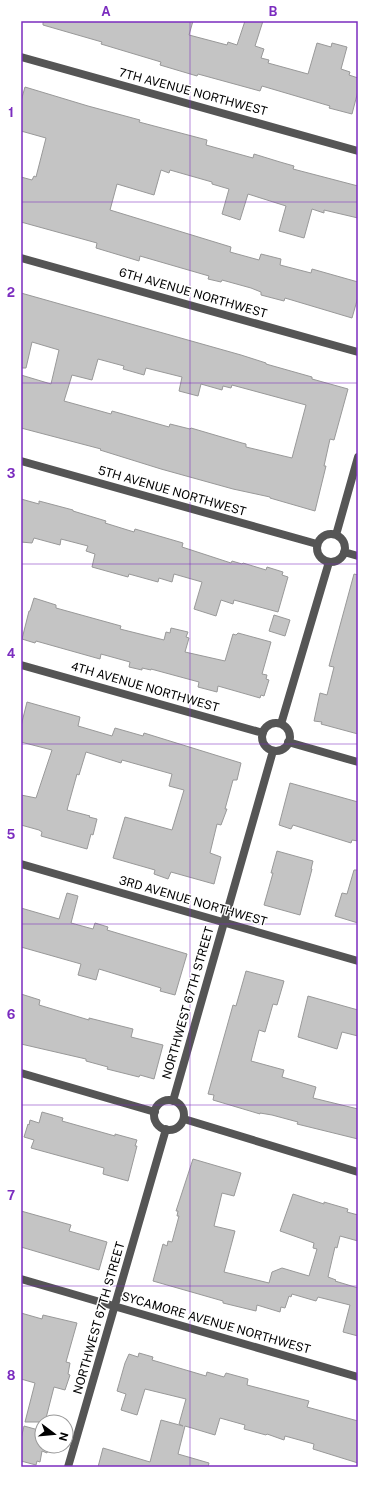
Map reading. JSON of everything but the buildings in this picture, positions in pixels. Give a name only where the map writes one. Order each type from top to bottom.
[{"type":"street","name":"7TH AVENUE NORTHWEST","points":[[21,57],[358,150]]},
{"type":"street","name":"6TH AVENUE NORTHWEST","points":[[21,258],[358,352]]},
{"type":"street","points":[[336,535],[358,457]]},
{"type":"street","name":"5TH AVENUE NORTHWEST","points":[[21,461],[317,544]]},
{"type":"street","points":[[325,535],[336,535],[343,540],[345,545],[344,552],[337,561],[329,562],[322,560],[318,556],[317,544],[325,535]]},
{"type":"street","points":[[344,552],[358,556]]},
{"type":"street","points":[[281,724],[329,562]]},
{"type":"street","name":"4TH AVENUE NORTHWEST","points":[[21,665],[263,733]]},
{"type":"street","points":[[271,724],[281,724],[288,731],[288,742],[282,750],[269,750],[263,743],[263,733],[267,726],[271,724]]},
{"type":"street","points":[[288,742],[358,762]]},
{"type":"street","name":"NORTHWEST 67TH STREET","points":[[172,1101],[273,751]]},
{"type":"street","name":"3RD AVENUE NORTHWEST","points":[[21,864],[358,961]]},
{"type":"street","points":[[21,1073],[155,1112]]},
{"type":"street","points":[[172,1101],[177,1102],[183,1109],[184,1119],[178,1128],[166,1130],[159,1126],[156,1122],[155,1112],[156,1108],[163,1102],[172,1101]]},
{"type":"street","points":[[184,1119],[358,1172]]},
{"type":"street","name":"NORTHWEST 67TH STREET","points":[[68,1467],[166,1130]]},
{"type":"street","name":"SYCAMORE AVENUE NORTHWEST","points":[[21,1279],[358,1377]]}]
